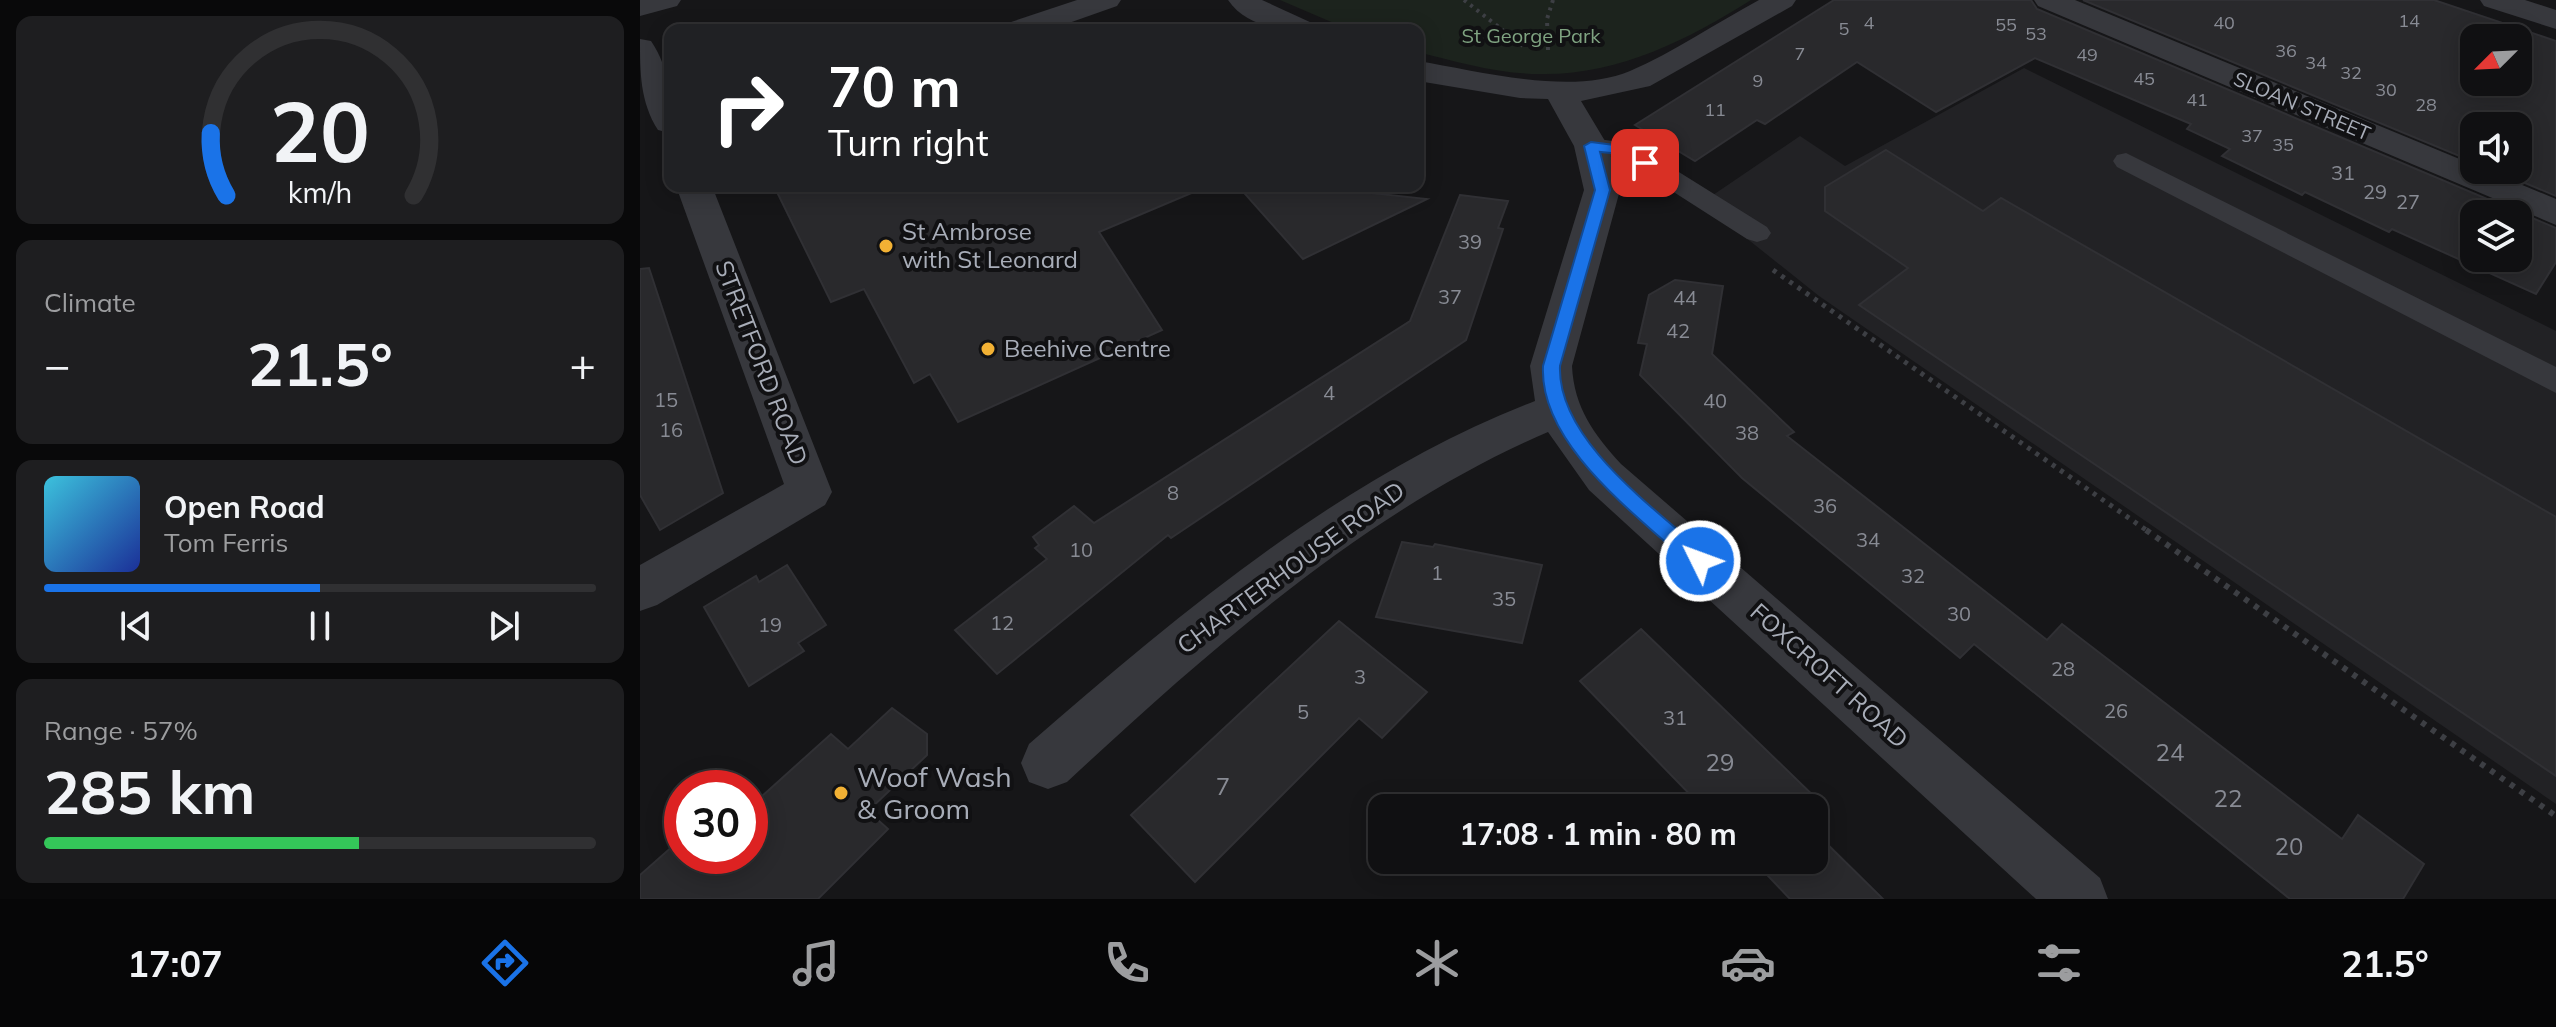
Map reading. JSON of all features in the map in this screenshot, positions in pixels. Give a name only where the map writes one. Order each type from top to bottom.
[{"type":"street","points":[[640,7],[666,0]]},
{"type":"street","points":[[1036,24],[1106,0]]},
{"type":"street","points":[[1243,0],[1256,10],[1288,24]]},
{"type":"street","points":[[1432,74],[1554,72],[1588,91],[1639,79],[1781,0]]},
{"type":"street","name":"SLOAN STREET","points":[[2049,0],[2556,213]]},
{"type":"street","points":[[2495,0],[2556,20]]},
{"type":"street","points":[[640,48],[664,108]]},
{"type":"street","name":"FOXCROFT ROAD","points":[[1554,72],[1591,146],[1602,190],[1551,366],[1558,410],[1572,436],[1605,477],[2079,899]]},
{"type":"street","name":"STRETFORD ROAD","points":[[640,590],[809,492],[696,192]]},
{"type":"street","name":"CHARTERHOUSE ROAD","points":[[1048,763],[1194,635],[1327,538],[1452,457],[1512,427],[1558,410]]},
{"type":"lane","points":[[1591,146],[1625,150],[1757,233]]},
{"type":"lane","points":[[2126,161],[2556,381]]},
{"type":"path","points":[[1553,0],[1547,19],[1554,72]]},
{"type":"path","points":[[1763,263],[2556,816]]},
{"type":"shaded area","points":[[2024,68],[2556,331],[2556,804],[1819,296],[1706,206],[1713,195],[1800,136],[1845,166]]},
{"type":"green space","name":"St George Park","points":[[1280,0],[1751,0],[1702,29],[1650,53],[1596,69],[1568,73],[1493,70],[1424,53],[1424,24],[1336,24]]},
{"type":"building","points":[[1834,0],[2031,0],[2037,9],[2490,200],[2460,200],[2460,260],[2392,229],[2389,232],[2305,192],[2302,195],[2222,156],[2230,149],[2187,129],[2191,124],[2035,58],[1936,112],[1857,62],[1765,124],[1757,120],[1695,161],[1635,125]]},
{"type":"building","points":[[2083,0],[2434,0],[2505,24],[2460,24],[2460,96],[2532,96],[2532,33],[2556,41],[2556,196],[2527,184],[2532,184],[2532,112],[2460,112],[2460,156]]},
{"type":"building","points":[[1886,150],[1983,211],[2001,198],[2556,517],[2556,776],[1859,305],[1908,268],[1825,211],[1825,187]]},
{"type":"building","points":[[777,192],[1194,192],[1099,232],[1162,330],[958,422],[930,374],[914,383],[864,289],[831,302]]},
{"type":"building","points":[[1243,192],[1362,192],[1427,199],[1303,259]]},
{"type":"building","points":[[1460,195],[1508,201],[1498,228],[1503,229],[1466,340],[1171,538],[1168,535],[997,674],[955,630],[1047,559],[1035,548],[1039,545],[1033,537],[1074,506],[1094,523],[1410,321]]},
{"type":"building","points":[[2532,218],[2556,228],[2556,262],[2536,294],[2487,272],[2532,272]]},
{"type":"building","points":[[649,268],[723,493],[660,530],[640,495],[640,269]]},
{"type":"building","points":[[1675,280],[1723,286],[1712,354],[1794,432],[1787,436],[2047,640],[2062,624],[2342,839],[2358,815],[2424,864],[2403,899],[2290,899],[1974,644],[1960,658],[1742,478],[1640,375],[1647,344],[1638,343],[1649,295]]},
{"type":"building","points":[[1402,542],[1433,547],[1435,544],[1542,565],[1522,643],[1376,617]]},
{"type":"building","points":[[787,565],[826,625],[798,643],[804,651],[749,686],[704,607],[756,576],[759,582]]},
{"type":"building","points":[[1339,621],[1427,692],[1382,738],[1359,718],[1195,882],[1131,815]]},
{"type":"building","points":[[1641,629],[1812,794],[1689,794],[1580,681]]},
{"type":"building","name":"Woof Wash & Groom","points":[[892,708],[927,734],[927,755],[868,811],[888,829],[818,899],[640,899],[640,875],[664,854],[664,874],[768,874],[768,791],[831,734],[848,749]]},
{"type":"building","points":[[1828,845],[1883,899],[1790,899],[1766,874],[1828,874]]},
{"type":"place","name":"St Ambrose with St Leonard","points":[[886,246]]},
{"type":"place","name":"Beehive Centre","points":[[988,349]]},
{"type":"place","name":"Woof Wash & Groom","points":[[841,793]]},
{"type":"route","points":[[1645,163],[1625,150],[1591,146],[1602,190],[1551,366],[1553,396],[1572,436],[1588,458],[1605,477],[1700,561]]}]
